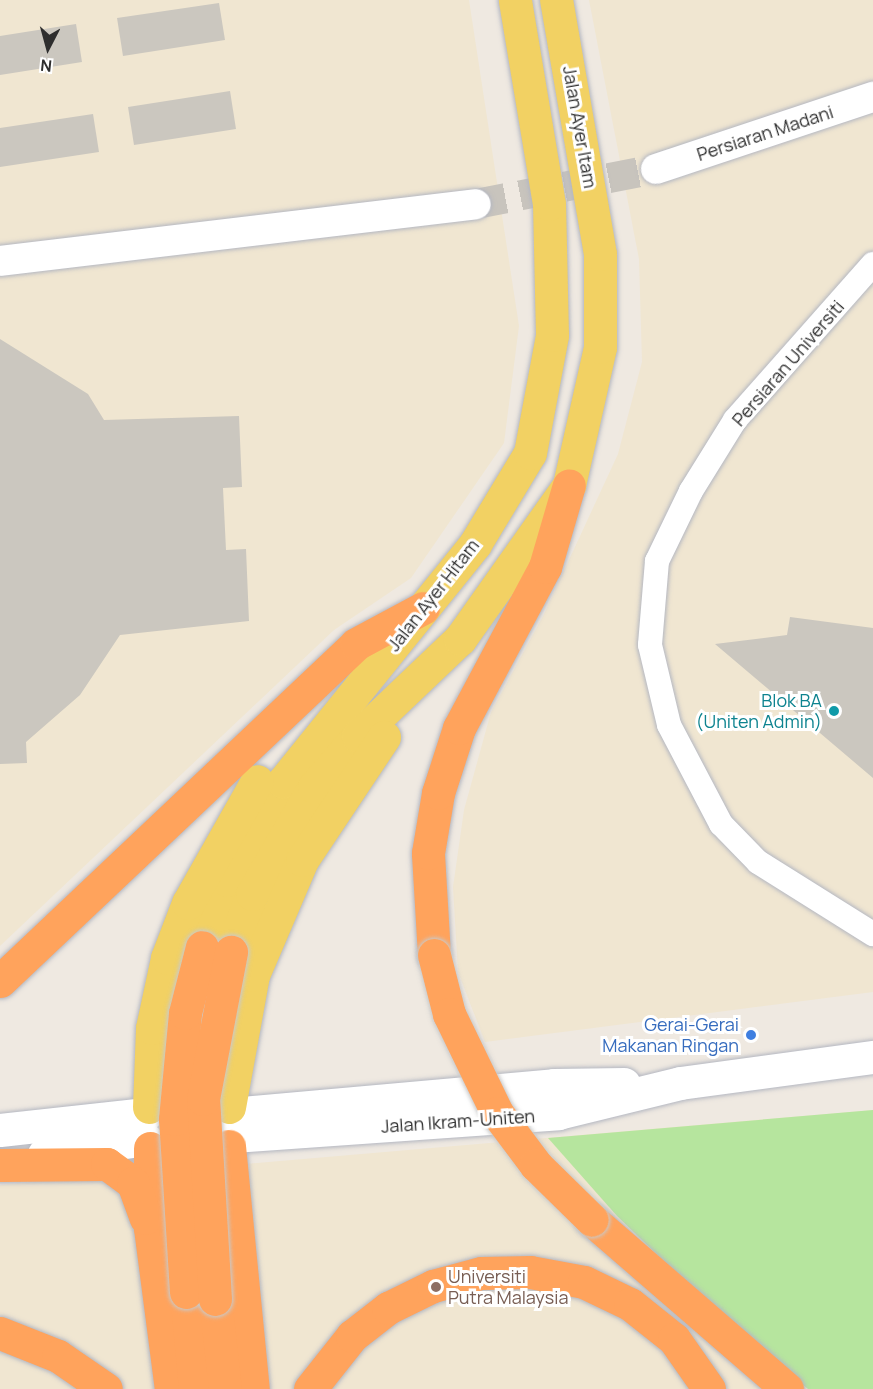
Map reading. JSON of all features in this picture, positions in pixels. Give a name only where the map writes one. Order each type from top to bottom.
[{"type":"highway","points":[[569,485],[545,567],[459,728],[438,793],[428,853],[434,956],[449,1014],[497,1113],[536,1165],[592,1220],[787,1389]]},
{"type":"highway","points":[[0,981],[356,644],[423,608]]},
{"type":"highway","points":[[216,950],[185,1013],[175,1119],[200,1295],[225,1389]]},
{"type":"highway","points":[[231,1126],[253,1389]]},
{"type":"highway","points":[[148,1127],[150,1228],[171,1389]]},
{"type":"highway","points":[[0,1165],[107,1164],[133,1183],[150,1228]]},
{"type":"highway","points":[[310,1389],[352,1336],[387,1308],[433,1286],[481,1273],[530,1272],[584,1282],[630,1304],[675,1340],[709,1389]]},
{"type":"highway","points":[[195,1389],[200,1295]]},
{"type":"highway","points":[[0,1333],[58,1356],[106,1389]]},
{"type":"main road","name":"Jalan Ayer Hitam","points":[[216,950],[227,880],[283,782],[475,544],[530,453],[552,334],[549,204],[515,0]]},
{"type":"main road","name":"Jalan Ayer Itam","points":[[556,0],[600,254],[600,347],[569,485]]},
{"type":"main road","points":[[216,950],[252,894],[314,787],[358,736],[432,667],[491,602],[569,485]]},
{"type":"main road","points":[[397,640],[367,657],[292,735],[229,824],[188,903],[168,958],[152,1028],[148,1127],[170,1167],[197,1170],[231,1126],[253,975],[302,860],[375,747],[422,694],[432,667]]},
{"type":"main road","name":"Jalan Ikram-Uniten","points":[[231,1126],[558,1113],[680,1083],[873,1057]]},
{"type":"main road","points":[[0,1160],[148,1127],[169,1087],[182,1083],[210,1088],[231,1126]]},
{"type":"main road","points":[[0,1130],[148,1127]]},
{"type":"street","name":"Persiaran Madani","points":[[656,169],[873,97]]},
{"type":"street","points":[[0,261],[476,204]]},
{"type":"street","name":"Persiaran Universiti","points":[[873,264],[735,420],[691,491],[657,561],[650,645],[669,725],[721,824],[758,862],[873,934]]},
{"type":"shaded area","points":[[0,0],[469,0],[519,326],[504,443],[411,578],[334,630],[0,946]]},
{"type":"shaded area","points":[[589,0],[873,0],[873,992],[485,1042],[458,972],[453,887],[464,810],[491,712],[543,616],[618,454],[642,362],[639,259]]},
{"type":"shaded area","name":"Universiti Putra Malaysia","points":[[873,1110],[873,1389],[0,1389],[0,1185]]},
{"type":"green space","points":[[873,1110],[873,1389],[808,1389],[745,1339],[617,1216],[548,1138]]},
{"type":"building","points":[[219,3],[225,40],[123,56],[117,18]]},
{"type":"building","points":[[76,24],[82,62],[0,75],[0,36]]},
{"type":"building","points":[[230,91],[236,129],[134,145],[128,107]]},
{"type":"building","points":[[93,114],[99,152],[0,167],[0,128]]},
{"type":"building","points":[[0,339],[88,394],[104,420],[239,416],[242,487],[223,488],[226,550],[246,549],[249,621],[120,635],[80,695],[26,742],[27,763],[0,764]]},
{"type":"building","name":"Blok BA (Uniten Admin)","points":[[790,617],[873,628],[873,778],[715,644],[787,635]]},
{"type":"tunnel","points":[[476,204],[656,169]]},
{"type":"place","name":"Blok BA (Uniten Admin)","points":[[834,711]]},
{"type":"place","name":"Gerai-Gerai Makanan Ringan","points":[[751,1035]]},
{"type":"place","name":"Universiti Putra Malaysia","points":[[436,1287]]}]
